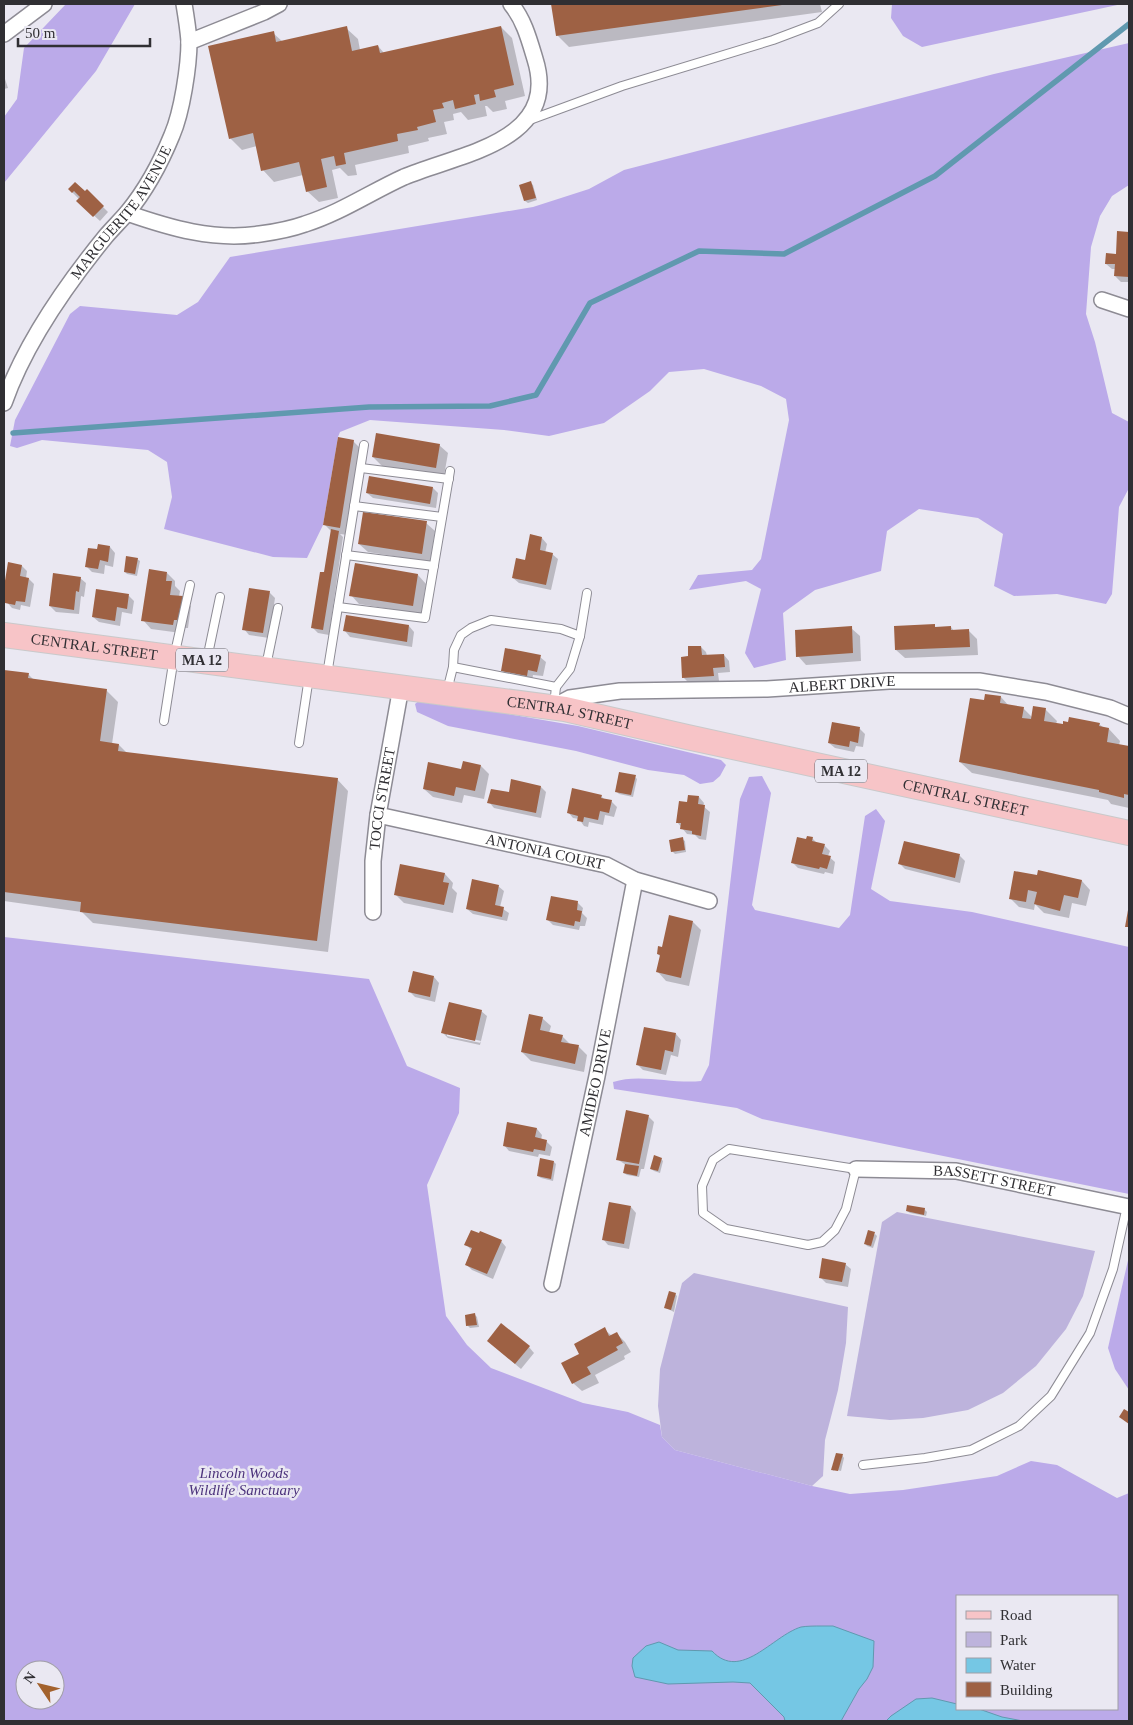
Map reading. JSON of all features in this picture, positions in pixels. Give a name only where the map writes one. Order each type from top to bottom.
[{"type":"main road","name":"CENTRAL STREET","points":[[4,635],[447,693],[555,697],[687,737],[1129,833]]},
{"type":"street","points":[[4,34],[44,4]]},
{"type":"street","name":"MARGUERITE AVENUE","points":[[4,403],[25,356],[61,296],[107,235],[127,213],[155,171],[173,133],[184,93],[189,42],[184,4]]},
{"type":"street","points":[[189,42],[264,12],[279,4]]},
{"type":"street","points":[[127,213],[165,226],[221,236],[260,234],[305,224],[347,206],[404,177],[490,146],[516,131],[527,121],[534,108],[538,94],[538,68],[527,33],[518,12],[511,4]]},
{"type":"street","points":[[1102,300],[1129,310]]},
{"type":"street","name":"ALBERT DRIVE","points":[[555,697],[570,698],[620,691],[767,689],[889,681],[979,681],[1046,692],[1110,708],[1129,716]]},
{"type":"street","name":"TOCCI STREET","points":[[373,912],[373,861],[378,815],[401,687]]},
{"type":"street","name":"ANTONIA COURT","points":[[378,815],[606,865],[635,880],[709,901]]},
{"type":"street","name":"AMIDEO DRIVE","points":[[552,1284],[598,1076],[635,880]]},
{"type":"street","name":"BASSETT STREET","points":[[856,1169],[956,1171],[1128,1206]]},
{"type":"lane","points":[[527,121],[622,86],[773,40],[818,23],[839,4]]},
{"type":"lane","points":[[299,743],[338,607],[364,445]]},
{"type":"lane","points":[[338,607],[425,618],[449,475],[361,468]]},
{"type":"lane","points":[[354,506],[442,517]]},
{"type":"lane","points":[[346,556],[434,566]]},
{"type":"lane","points":[[164,721],[174,657],[190,585]]},
{"type":"lane","points":[[453,667],[555,697],[570,669],[580,636],[587,593]]},
{"type":"lane","points":[[207,661],[220,597]]},
{"type":"lane","points":[[266,668],[278,608]]},
{"type":"lane","points":[[447,693],[453,667],[454,650],[461,635],[471,628],[491,620],[561,629],[580,636]]},
{"type":"lane","points":[[728,1149],[856,1169],[846,1209],[835,1230],[822,1242],[808,1245],[726,1229],[703,1213],[702,1186],[713,1160],[728,1149]]},
{"type":"lane","points":[[863,1464],[925,1458],[971,1450],[1019,1426],[1051,1396],[1090,1334],[1113,1269],[1128,1206]]},
{"type":"green space","points":[[66,4],[135,4],[96,71],[4,183],[4,117],[17,99],[24,48]]},
{"type":"green space","points":[[892,4],[1122,4],[922,47],[903,36],[891,18]]},
{"type":"green space","points":[[1129,43],[1129,185],[1112,196],[1100,216],[1091,247],[1086,314],[1095,342],[1112,413],[1129,422],[1129,488],[1119,507],[1112,594],[1106,604],[1057,594],[1014,596],[994,586],[1003,534],[978,518],[919,509],[887,531],[881,571],[815,590],[783,613],[786,660],[754,668],[745,653],[761,589],[746,581],[689,590],[698,575],[752,570],[761,559],[789,420],[786,399],[761,386],[704,369],[669,372],[650,391],[604,423],[549,436],[504,430],[370,420],[340,432],[323,525],[307,558],[273,557],[164,529],[172,497],[167,462],[148,450],[42,440],[17,448],[10,446],[15,420],[70,314],[80,306],[177,315],[198,302],[230,257],[533,207],[589,189],[624,170],[994,74]]},
{"type":"green space","points":[[421,699],[578,726],[721,760],[726,765],[720,776],[713,782],[700,784],[684,775],[648,770],[576,751],[448,726],[417,712],[415,704]]},
{"type":"green space","points":[[762,776],[771,793],[752,905],[755,910],[839,928],[850,915],[865,816],[876,809],[885,821],[871,889],[890,901],[972,912],[1129,947],[1129,1194],[762,1119],[737,1108],[614,1089],[613,1082],[623,1079],[701,1081],[709,1065],[740,799],[749,777]]},
{"type":"green space","name":"Lincoln Woods Wildlife Sanctuary","points":[[4,937],[369,979],[407,1066],[460,1088],[459,1113],[427,1185],[446,1316],[467,1345],[491,1368],[583,1403],[628,1412],[660,1425],[662,1437],[675,1450],[812,1486],[850,1494],[903,1490],[997,1476],[1031,1461],[1057,1465],[1117,1498],[1129,1493],[1129,1721],[4,1721]]},
{"type":"green space","points":[[897,1212],[1095,1251],[1083,1296],[1066,1329],[1036,1366],[1003,1393],[968,1410],[923,1418],[890,1420],[847,1416],[882,1222]]},
{"type":"green space","points":[[1129,1256],[1129,1390],[1115,1369],[1108,1348]]},
{"type":"green space","points":[[694,1273],[848,1307],[846,1343],[838,1390],[825,1440],[823,1476],[812,1486],[675,1450],[662,1437],[658,1406],[660,1369],[682,1283]]},
{"type":"water","points":[[833,1626],[874,1641],[873,1667],[841,1721],[785,1721],[784,1717],[750,1683],[668,1684],[635,1677],[632,1666],[633,1658],[646,1646],[659,1642],[678,1650],[712,1651],[723,1659],[734,1662],[756,1654],[801,1627]]},
{"type":"water","points":[[932,1698],[956,1704],[956,1710],[982,1710],[1002,1717],[1023,1721],[886,1721],[916,1699]]},
{"type":"building","points":[[551,4],[782,4],[782,5],[556,36]]},
{"type":"building","points":[[347,26],[352,51],[378,45],[380,53],[501,26],[514,85],[494,90],[496,97],[480,101],[479,94],[474,95],[476,104],[455,109],[453,100],[442,103],[444,108],[433,110],[436,122],[417,127],[418,130],[397,134],[398,141],[344,153],[346,164],[336,166],[334,156],[321,159],[327,187],[306,192],[299,162],[261,171],[253,133],[229,139],[208,46],[274,31],[276,42]]},
{"type":"building","points":[[531,181],[536,198],[524,201],[519,185]]},
{"type":"building","points":[[75,182],[85,191],[87,189],[104,206],[93,217],[76,201],[80,197],[74,191],[72,193],[68,189]]},
{"type":"building","points":[[1117,231],[1129,232],[1129,277],[1114,276],[1115,264],[1105,264],[1106,253],[1116,254]]},
{"type":"building","points":[[376,433],[440,444],[436,468],[372,457]]},
{"type":"building","points":[[338,437],[354,440],[340,528],[323,525]]},
{"type":"building","points":[[369,476],[433,487],[430,504],[366,493]]},
{"type":"building","points":[[363,512],[427,521],[422,554],[358,544]]},
{"type":"building","points":[[331,529],[339,531],[323,630],[311,628],[320,572],[324,572]]},
{"type":"building","points":[[530,534],[542,537],[540,550],[553,553],[546,585],[512,578],[516,558],[525,560]]},
{"type":"building","points":[[98,544],[110,546],[108,562],[100,560],[98,569],[85,567],[88,548],[97,549]]},
{"type":"building","points":[[126,556],[138,558],[135,574],[124,572]]},
{"type":"building","points":[[8,562],[22,565],[20,576],[29,578],[25,602],[16,601],[15,605],[5,603],[4,587]]},
{"type":"building","points":[[355,563],[418,574],[413,606],[349,596]]},
{"type":"building","points":[[149,569],[167,572],[166,581],[172,581],[170,595],[183,596],[180,620],[174,620],[173,625],[141,621]]},
{"type":"building","points":[[53,573],[81,577],[79,592],[76,591],[74,610],[49,606]]},
{"type":"building","points":[[249,588],[270,591],[263,633],[242,630]]},
{"type":"building","points":[[96,589],[129,594],[127,609],[117,607],[115,621],[92,617]]},
{"type":"building","points":[[346,615],[409,625],[407,642],[343,631]]},
{"type":"building","points":[[935,624],[935,627],[951,626],[951,630],[969,629],[970,647],[895,650],[894,626]]},
{"type":"building","points":[[852,626],[853,653],[796,657],[795,630]]},
{"type":"building","points":[[688,646],[701,646],[702,655],[724,654],[725,667],[713,668],[714,676],[682,678],[681,657],[688,656]]},
{"type":"building","points":[[505,648],[541,655],[537,672],[528,670],[527,676],[501,671]]},
{"type":"building","points":[[4,670],[29,673],[28,678],[107,689],[100,741],[119,744],[118,751],[338,778],[317,941],[80,912],[81,902],[4,892]]},
{"type":"building","points":[[985,694],[1001,696],[1000,703],[1024,707],[1022,718],[1031,719],[1033,706],[1046,708],[1044,721],[1063,724],[1063,721],[1068,722],[1069,717],[1100,723],[1099,726],[1109,728],[1107,742],[1129,746],[1129,795],[1124,794],[1124,798],[1099,792],[1099,790],[959,762],[970,698],[984,700]]},
{"type":"building","points":[[832,722],[860,727],[858,743],[850,741],[849,747],[828,743]]},
{"type":"building","points":[[463,761],[481,765],[475,791],[456,787],[454,796],[423,789],[428,762],[461,769]]},
{"type":"building","points":[[619,772],[636,775],[631,795],[615,792]]},
{"type":"building","points":[[511,779],[541,786],[536,813],[487,803],[491,789],[509,792]]},
{"type":"building","points":[[572,788],[602,795],[601,798],[612,800],[609,813],[600,811],[598,820],[584,817],[583,822],[577,821],[578,816],[567,813]]},
{"type":"building","points":[[688,795],[699,796],[698,804],[705,805],[701,836],[692,834],[692,831],[680,829],[681,823],[676,823],[679,801],[687,802]]},
{"type":"building","points":[[807,836],[813,837],[812,841],[825,844],[822,854],[831,856],[827,869],[791,863],[797,837],[806,839]]},
{"type":"building","points":[[683,837],[685,850],[671,852],[669,840]]},
{"type":"building","points":[[904,841],[960,854],[955,878],[898,864]]},
{"type":"building","points":[[400,864],[445,873],[443,882],[449,883],[444,905],[394,895]]},
{"type":"building","points":[[1038,870],[1082,880],[1078,898],[1064,895],[1060,911],[1034,904],[1037,892],[1028,890],[1026,902],[1009,899],[1014,871],[1037,875]]},
{"type":"building","points":[[472,879],[499,885],[495,905],[504,907],[502,917],[466,909]]},
{"type":"building","points":[[551,896],[578,901],[577,910],[582,911],[580,922],[575,921],[574,926],[546,920]]},
{"type":"building","points":[[1128,910],[1129,927],[1125,927]]},
{"type":"building","points":[[669,915],[693,921],[681,978],[656,972],[660,955],[657,954],[658,946],[662,947]]},
{"type":"building","points":[[413,971],[434,976],[430,997],[408,992]]},
{"type":"building","points":[[449,1002],[482,1010],[475,1041],[441,1033]]},
{"type":"building","points":[[529,1014],[543,1017],[540,1030],[563,1035],[561,1042],[579,1045],[575,1064],[521,1052]]},
{"type":"building","points":[[644,1027],[676,1033],[673,1052],[665,1050],[661,1070],[636,1065]]},
{"type":"building","points":[[626,1110],[649,1115],[639,1164],[616,1160]]},
{"type":"building","points":[[507,1122],[537,1128],[535,1137],[547,1140],[545,1151],[534,1149],[533,1152],[503,1146]]},
{"type":"building","points":[[654,1155],[662,1158],[658,1171],[650,1169]]},
{"type":"building","points":[[540,1158],[554,1161],[551,1179],[537,1176]]},
{"type":"building","points":[[625,1164],[639,1166],[637,1176],[623,1173]]},
{"type":"building","points":[[609,1202],[631,1206],[624,1244],[602,1240]]},
{"type":"building","points":[[907,1205],[925,1208],[924,1215],[906,1211]]},
{"type":"building","points":[[471,1230],[479,1233],[480,1231],[502,1240],[487,1274],[465,1265],[472,1248],[464,1245]]},
{"type":"building","points":[[868,1230],[875,1232],[871,1246],[864,1244]]},
{"type":"building","points":[[822,1258],[846,1263],[842,1282],[819,1278]]},
{"type":"building","points":[[669,1291],[676,1293],[671,1310],[664,1308]]},
{"type":"building","points":[[475,1313],[477,1325],[466,1326],[465,1315]]},
{"type":"building","points":[[501,1323],[530,1346],[515,1364],[487,1341]]},
{"type":"building","points":[[605,1327],[609,1336],[617,1332],[623,1343],[616,1347],[618,1350],[587,1367],[591,1374],[572,1384],[561,1363],[579,1354],[574,1344]]},
{"type":"building","points":[[1124,1409],[1129,1412],[1129,1424],[1119,1417]]},
{"type":"building","points":[[836,1453],[843,1454],[838,1471],[831,1470]]},
{"type":"waterway","points":[[13,433],[369,407],[490,406],[536,395],[590,303],[699,251],[784,254],[935,176],[1129,24]]}]
